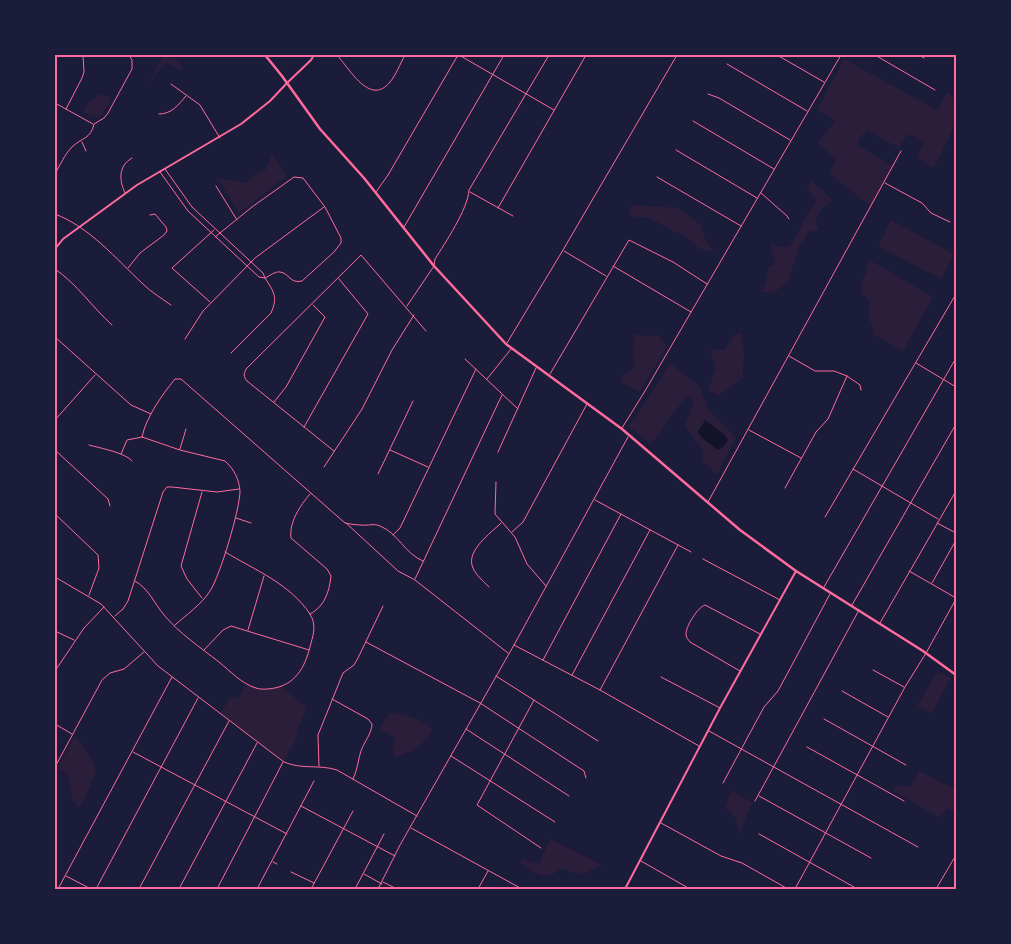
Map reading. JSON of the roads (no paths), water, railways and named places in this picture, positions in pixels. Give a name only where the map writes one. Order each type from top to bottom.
[{"type":"main road","points":[[265,55],[320,129],[376,192],[434,266],[506,344],[622,429],[741,531],[796,571],[880,623],[956,675]]},
{"type":"street","points":[[66,110],[84,72],[83,55]]},
{"type":"street","points":[[55,174],[71,148],[90,134],[94,124],[108,113],[132,69],[132,60],[129,55]]},
{"type":"street","points":[[55,249],[63,239],[125,194],[241,124],[270,101],[314,55]]},
{"type":"street","points":[[337,55],[359,82],[367,88],[375,90],[389,84],[405,55]]},
{"type":"street","points":[[376,192],[388,176],[458,55],[554,110]]},
{"type":"street","points":[[404,228],[504,55]]},
{"type":"street","points":[[406,307],[434,266],[435,259],[457,221],[469,196],[469,192],[548,55]]},
{"type":"street","points":[[498,208],[586,55]]},
{"type":"street","points":[[506,344],[677,55]]},
{"type":"street","points":[[777,55],[825,82]]},
{"type":"street","points":[[622,429],[841,55]]},
{"type":"street","points":[[875,55],[936,90]]},
{"type":"street","points":[[919,55],[924,58]]},
{"type":"street","points":[[727,64],[808,112]]},
{"type":"street","points":[[171,84],[200,105],[220,138]]},
{"type":"street","points":[[708,94],[719,98],[791,140]]},
{"type":"street","points":[[159,114],[165,114],[173,110],[187,96]]},
{"type":"street","points":[[55,104],[94,124]]},
{"type":"street","points":[[693,121],[775,169]]},
{"type":"street","points":[[82,141],[86,151]]},
{"type":"street","points":[[676,150],[758,198]]},
{"type":"street","points":[[708,503],[901,152]]},
{"type":"street","points":[[125,194],[120,182],[120,176],[127,161],[132,158]]},
{"type":"street","points":[[165,169],[192,208],[263,273],[275,294],[275,305],[271,313],[231,353]]},
{"type":"street","points":[[160,172],[188,211],[210,233],[259,277],[265,278],[281,272],[290,279],[302,282],[341,243],[341,238],[325,207],[303,178],[294,177],[252,207],[215,237]]},
{"type":"street","points":[[657,177],[742,226]]},
{"type":"street","points":[[884,182],[922,203],[931,213],[950,222]]},
{"type":"street","points":[[216,186],[237,220]]},
{"type":"street","points":[[469,192],[513,216]]},
{"type":"street","points":[[761,193],[789,219]]},
{"type":"street","points":[[185,339],[210,303],[250,262],[325,207]]},
{"type":"street","points":[[188,211],[192,208]]},
{"type":"street","points":[[55,214],[68,219],[102,243],[145,286],[171,305]]},
{"type":"street","points":[[127,268],[137,256],[167,231],[155,214],[150,215]]},
{"type":"street","points":[[210,303],[172,268],[214,229]]},
{"type":"street","points":[[549,376],[612,266],[630,239],[708,284]]},
{"type":"street","points":[[563,250],[607,276]]},
{"type":"street","points":[[334,451],[246,381],[244,378],[246,369],[362,255],[426,330]]},
{"type":"street","points":[[612,266],[691,312]]},
{"type":"street","points":[[55,268],[112,325]]},
{"type":"street","points":[[304,427],[368,314],[339,278]]},
{"type":"street","points":[[825,517],[956,294]]},
{"type":"street","points":[[274,402],[286,387],[325,317],[313,304]]},
{"type":"street","points":[[324,467],[362,409],[392,350],[414,316]]},
{"type":"street","points":[[55,337],[131,405],[152,414]]},
{"type":"street","points":[[487,380],[512,348]]},
{"type":"street","points":[[788,356],[815,370],[834,371],[848,376],[860,385],[861,390]]},
{"type":"street","points":[[824,588],[956,358]]},
{"type":"street","points":[[465,359],[518,410]]},
{"type":"street","points":[[915,363],[956,387]]},
{"type":"street","points":[[498,452],[537,367]]},
{"type":"street","points":[[393,536],[400,528],[476,369]]},
{"type":"street","points":[[55,420],[96,374]]},
{"type":"street","points":[[785,488],[816,432],[828,419],[848,376]]},
{"type":"street","points":[[142,437],[152,414],[174,380],[177,378],[181,379],[398,570],[415,580],[508,654]]},
{"type":"street","points":[[415,580],[502,395]]},
{"type":"street","points":[[378,474],[413,401]]},
{"type":"street","points":[[512,532],[523,522],[587,404]]},
{"type":"street","points":[[852,606],[956,424]]},
{"type":"street","points":[[748,429],[801,459]]},
{"type":"street","points":[[180,450],[186,430]]},
{"type":"street","points":[[378,889],[450,755],[514,645],[629,435]]},
{"type":"street","points":[[121,454],[127,440],[142,437],[180,450],[225,461],[234,472],[240,489],[236,518],[216,580],[210,592],[174,626]]},
{"type":"street","points":[[89,445],[121,454],[131,458],[132,461]]},
{"type":"street","points":[[55,450],[108,499],[110,506]]},
{"type":"street","points":[[390,450],[428,467]]},
{"type":"street","points":[[853,469],[939,519]]},
{"type":"street","points":[[496,482],[494,512],[512,532],[527,564],[546,586]]},
{"type":"street","points":[[114,617],[126,604],[164,490],[167,487],[221,492],[240,489]]},
{"type":"street","points":[[202,491],[181,566],[187,579],[203,599]]},
{"type":"street","points":[[880,623],[956,491]]},
{"type":"street","points":[[310,614],[318,610],[324,603],[331,576],[327,569],[291,538],[298,510],[311,494]]},
{"type":"street","points":[[594,500],[691,552]]},
{"type":"street","points":[[55,514],[95,551],[99,558],[99,568],[89,596]]},
{"type":"street","points":[[543,660],[621,514]]},
{"type":"street","points":[[236,518],[251,523]]},
{"type":"street","points":[[488,587],[473,570],[471,560],[474,550],[502,522]]},
{"type":"street","points":[[345,523],[359,526],[377,525],[384,528],[413,556],[423,561]]},
{"type":"street","points":[[937,523],[956,533]]},
{"type":"street","points":[[571,675],[650,530]]},
{"type":"street","points":[[932,584],[956,540]]},
{"type":"street","points":[[600,690],[678,546]]},
{"type":"street","points":[[135,581],[146,590],[164,615],[182,634],[246,683],[257,688],[267,689],[281,686],[292,680],[301,670],[309,650],[314,622],[310,614],[292,593],[224,552]]},
{"type":"street","points":[[703,559],[780,600]]},
{"type":"street","points":[[625,889],[720,708],[796,571]]},
{"type":"street","points":[[795,889],[905,687],[956,599],[909,571]]},
{"type":"street","points":[[247,631],[265,575]]},
{"type":"street","points":[[55,577],[104,606],[158,666],[284,762],[297,767],[320,766],[337,770],[418,817]]},
{"type":"street","points":[[723,783],[764,707],[778,690],[831,592]]},
{"type":"street","points":[[741,671],[688,640],[686,629],[699,608],[703,605],[761,634]]},
{"type":"street","points":[[55,671],[86,625],[104,606]]},
{"type":"street","points":[[320,766],[318,735],[332,699],[344,673],[354,665],[383,606]]},
{"type":"street","points":[[755,801],[859,610]]},
{"type":"street","points":[[204,650],[228,626],[234,626],[309,650]]},
{"type":"street","points":[[55,631],[74,641]]},
{"type":"street","points":[[366,642],[480,702],[584,771],[586,778]]},
{"type":"street","points":[[514,645],[600,690],[700,747]]},
{"type":"street","points":[[55,767],[102,680],[110,673],[124,669],[145,651]]},
{"type":"street","points":[[873,670],[905,687]]},
{"type":"street","points":[[495,676],[598,740]]},
{"type":"street","points":[[58,889],[172,677]]},
{"type":"street","points":[[661,677],[720,708]]},
{"type":"street","points":[[842,692],[889,717]]},
{"type":"street","points":[[96,889],[199,697]]},
{"type":"street","points":[[332,699],[372,722],[372,727],[362,749],[353,779]]},
{"type":"street","points":[[534,700],[477,805],[541,848]]},
{"type":"street","points":[[824,719],[906,765]]},
{"type":"street","points":[[139,889],[229,720]]},
{"type":"street","points":[[55,724],[73,734]]},
{"type":"street","points":[[466,729],[569,796]]},
{"type":"street","points":[[709,731],[918,847]]},
{"type":"street","points":[[179,889],[258,742]]},
{"type":"street","points":[[807,747],[904,800]]},
{"type":"street","points":[[132,752],[287,834]]},
{"type":"street","points":[[450,755],[555,822]]},
{"type":"street","points":[[217,889],[284,762]]},
{"type":"street","points":[[257,889],[314,781]]},
{"type":"street","points":[[758,796],[871,858]]},
{"type":"street","points":[[301,806],[395,856]]},
{"type":"street","points":[[311,889],[352,811]]},
{"type":"street","points":[[660,822],[721,856],[742,863],[788,889]]},
{"type":"street","points":[[411,828],[522,889]]},
{"type":"street","points":[[355,889],[384,834]]},
{"type":"street","points":[[759,834],[854,887]]},
{"type":"street","points":[[936,889],[956,855]]},
{"type":"street","points":[[640,860],[690,889]]},
{"type":"street","points":[[272,861],[277,864]]},
{"type":"street","points":[[478,889],[488,871]]},
{"type":"street","points":[[291,872],[314,884]]},
{"type":"street","points":[[363,873],[397,889]]},
{"type":"street","points":[[66,875],[91,889]]}]
